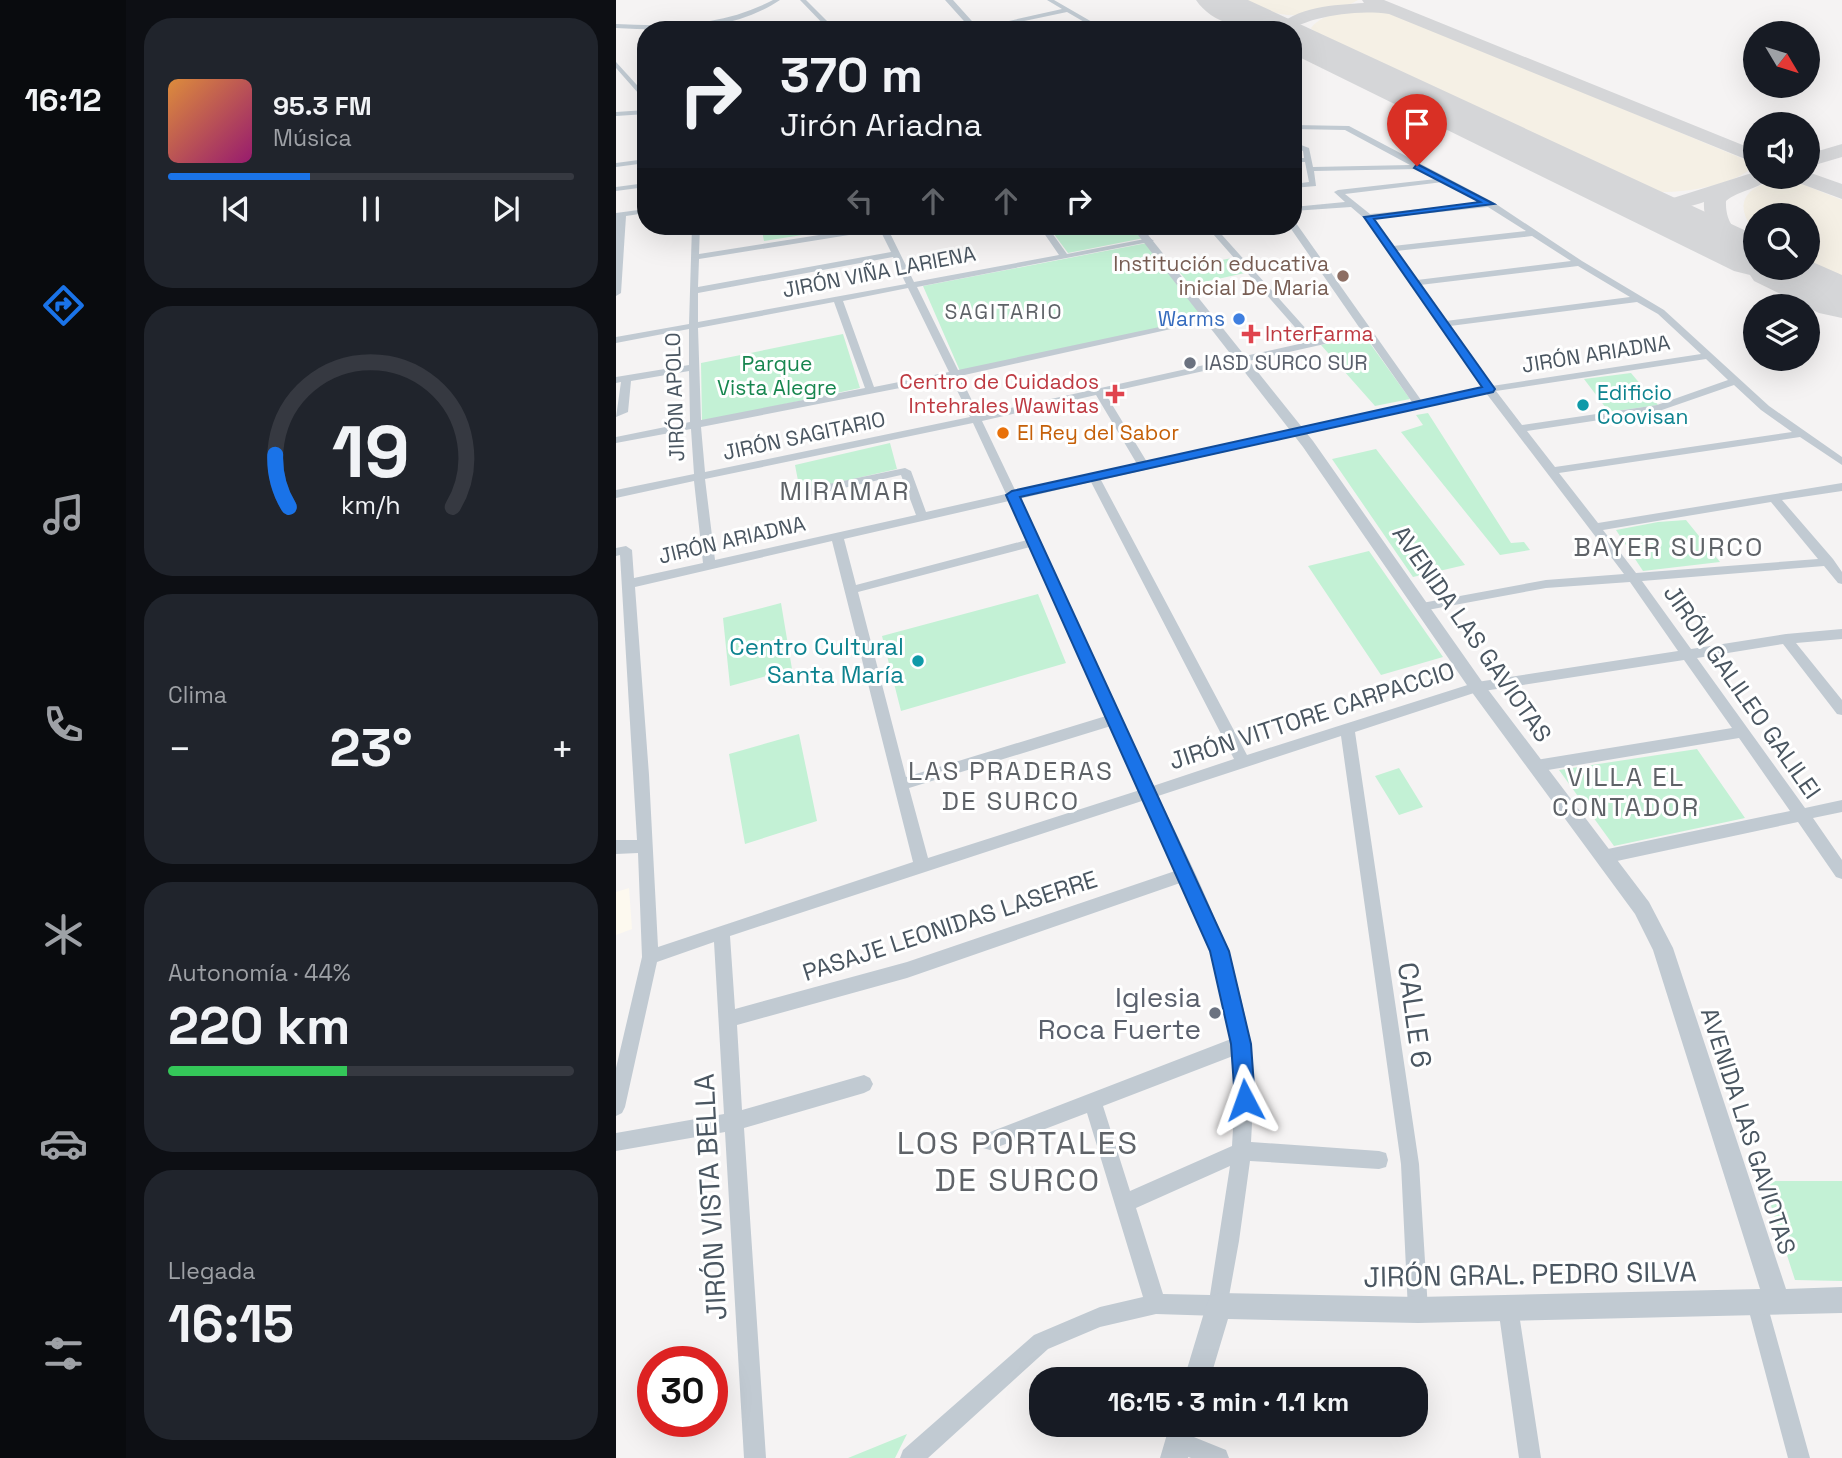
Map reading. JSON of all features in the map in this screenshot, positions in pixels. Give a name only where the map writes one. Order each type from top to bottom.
[{"type":"street","points":[[720,21],[732,19],[777,0]]},
{"type":"street","points":[[803,0],[824,21]]},
{"type":"street","points":[[949,0],[969,21]]},
{"type":"street","points":[[1050,0],[1087,21]]},
{"type":"street","points":[[1015,21],[1068,10]]},
{"type":"street","points":[[616,26],[637,26]]},
{"type":"street","points":[[616,26],[637,32]]},
{"type":"street","points":[[616,64],[637,89]]},
{"type":"street","points":[[616,114],[637,113]]},
{"type":"street","points":[[1302,127],[1342,127],[1490,204],[1579,263],[1667,316],[1765,408],[1842,462]]},
{"type":"street","points":[[1302,148],[1306,150],[1313,184],[1302,185]]},
{"type":"street","points":[[616,165],[637,162]]},
{"type":"street","points":[[1302,162],[1417,166]]},
{"type":"street","points":[[1352,204],[1339,194],[1340,190],[1444,180]]},
{"type":"street","points":[[616,189],[637,186]]},
{"type":"street","points":[[1302,208],[1352,204]]},
{"type":"street","name":"JIRÓN GALILEO GALILEI","points":[[1352,204],[1368,217],[1446,324],[1489,389],[1632,576],[1842,872]]},
{"type":"street","points":[[1368,217],[1490,204]]},
{"type":"street","points":[[616,293],[619,215],[637,212]]},
{"type":"street","points":[[1391,249],[1534,233]]},
{"type":"street","name":"JIRÓN APOLO","points":[[695,235],[691,326],[695,426],[698,478],[710,566]]},
{"type":"street","points":[[694,257],[828,235]]},
{"type":"street","points":[[887,235],[1035,542],[1220,951],[1241,1044],[1245,1100],[1242,1151],[1219,1306],[1201,1367]]},
{"type":"street","points":[[1049,235],[1064,256]]},
{"type":"street","name":"AVENIDA LAS GAVIOTAS","points":[[1144,235],[1298,432],[1477,687],[1642,908],[1663,948],[1766,1300]]},
{"type":"street","points":[[1218,235],[1313,342]]},
{"type":"street","points":[[1300,235],[1418,404]]},
{"type":"street","name":"JIRÓN VIÑA LARIENA","points":[[616,340],[1150,241]]},
{"type":"street","points":[[693,291],[896,254]]},
{"type":"street","points":[[1415,283],[1579,263]]},
{"type":"street","points":[[837,298],[871,391]]},
{"type":"street","points":[[1446,324],[1639,299]]},
{"type":"street","points":[[616,440],[871,391],[1211,319]]},
{"type":"street","name":"JIRÓN SAGITARIO","points":[[616,494],[976,419],[1368,331]]},
{"type":"street","name":"JIRÓN ARIADNA","points":[[628,584],[1093,476],[1489,389],[1709,356]]},
{"type":"street","points":[[616,414],[624,412],[621,379],[693,367]]},
{"type":"street","points":[[1520,429],[1659,408],[1737,380]]},
{"type":"street","points":[[1099,391],[1143,465]]},
{"type":"street","points":[[1553,471],[1801,434]]},
{"type":"street","points":[[795,495],[905,471],[922,516]]},
{"type":"street","points":[[1093,476],[1243,762]]},
{"type":"street","points":[[1595,527],[1842,486]]},
{"type":"street","points":[[1774,498],[1842,580]]},
{"type":"street","points":[[837,536],[922,866]]},
{"type":"street","points":[[850,590],[1035,542]]},
{"type":"street","points":[[616,1107],[650,957],[628,584],[621,551]]},
{"type":"street","points":[[1422,607],[1546,584],[1829,562]]},
{"type":"street","name":"JIRÓN VITTORE CARPACCIO","points":[[650,957],[1477,687],[1786,639],[1842,634]]},
{"type":"street","points":[[1786,639],[1842,710]]},
{"type":"street","points":[[901,785],[1115,719]]},
{"type":"street","name":"CALLE 6","points":[[1347,728],[1410,1164],[1418,1310]]},
{"type":"street","points":[[1536,766],[1742,732]]},
{"type":"street","points":[[1603,858],[1842,806]]},
{"type":"street","points":[[616,848],[645,846]]},
{"type":"street","name":"PASAJE LEONIDAS LASERRE","points":[[729,1019],[907,970],[1185,874]]},
{"type":"street","name":"JIRÓN VISTA BELLA","points":[[722,932],[755,1458]]},
{"type":"street","points":[[990,1142],[1241,1044]]},
{"type":"street","points":[[616,1142],[732,1122],[864,1084]]},
{"type":"street","points":[[1092,1101],[1156,1304]]},
{"type":"street","points":[[1125,1203],[1242,1151],[1379,1160]]},
{"type":"street","points":[[1766,1300],[1799,1458]]},
{"type":"street","name":"JIRÓN GRAL. PEDRO SILVA","points":[[1219,1306],[1418,1310],[1842,1300]]},
{"type":"street","points":[[911,1458],[1041,1342],[1100,1317],[1156,1304],[1219,1306]]},
{"type":"street","points":[[1507,1307],[1530,1458]]},
{"type":"street","points":[[1179,1441],[1218,1458]]},
{"type":"shaded area","points":[[629,888],[632,929],[616,935],[616,892]]},
{"type":"green space","points":[[763,235],[802,235],[764,241]]},
{"type":"green space","points":[[1055,235],[1141,235],[1144,238],[1068,253]]},
{"type":"green space","points":[[1147,243],[1205,319],[960,371],[923,286]]},
{"type":"green space","points":[[1232,258],[1245,273],[1190,285],[1177,269]]},
{"type":"green space","name":"Parque Vista Alegre","points":[[843,334],[860,388],[702,422],[701,363]]},
{"type":"green space","points":[[1364,335],[1410,399],[1375,406],[1321,345]]},
{"type":"green space","points":[[1631,373],[1658,405],[1609,412],[1584,379]]},
{"type":"green space","points":[[1428,413],[1511,543],[1524,542],[1530,550],[1500,555],[1401,432],[1423,425],[1416,415]]},
{"type":"green space","points":[[890,443],[897,469],[800,491],[795,465]]},
{"type":"green space","points":[[1376,449],[1465,565],[1413,577],[1332,459]]},
{"type":"green space","points":[[1686,520],[1720,562],[1643,571],[1616,530],[1658,522]]},
{"type":"green space","points":[[1369,551],[1443,657],[1381,675],[1308,566]]},
{"type":"green space","points":[[1038,594],[1066,663],[901,711],[882,636]]},
{"type":"green space","points":[[781,603],[792,669],[730,686],[723,618]]},
{"type":"green space","points":[[799,734],[817,821],[745,844],[729,754]]},
{"type":"green space","points":[[1697,749],[1745,818],[1614,846],[1559,770]]},
{"type":"green space","points":[[1399,768],[1423,807],[1399,815],[1375,776]]},
{"type":"green space","points":[[1763,1181],[1842,1181],[1842,1281],[1795,1280]]},
{"type":"green space","points":[[907,1434],[895,1458],[848,1458]]},
{"type":"sand","points":[[1241,0],[1358,0],[1349,5],[1318,12],[1284,15]]},
{"type":"sand","points":[[1373,10],[1398,15],[1743,159],[1743,174],[1693,190],[1658,192],[1318,36],[1311,28],[1323,18],[1348,11]]},
{"type":"sand","points":[[1755,189],[1814,189],[1842,200],[1842,280],[1820,270],[1820,203],[1745,203]]},
{"type":"taxiway","points":[[1370,0],[1743,152]]},
{"type":"taxiway","points":[[1296,21],[1334,10],[1391,9]]},
{"type":"taxiway","points":[[1820,157],[1842,150]]},
{"type":"taxiway","points":[[1729,187],[1743,183]]},
{"type":"taxiway","points":[[1820,183],[1842,192]]},
{"type":"taxiway","points":[[1639,202],[1674,205],[1729,187]]},
{"type":"taxiway","points":[[1729,187],[1715,199],[1716,218],[1725,234],[1743,249]]},
{"type":"runway","points":[[1216,0],[1260,21]]},
{"type":"runway","points":[[1302,41],[1743,252]]},
{"type":"runway","points":[[1802,280],[1842,299]]},
{"type":"place","name":"Institución educativa inicial De Maria","points":[[1343,276]]},
{"type":"place","name":"Warms","points":[[1239,319]]},
{"type":"place","name":"InterFarma","points":[[1251,334]]},
{"type":"place","name":"IASD SURCO SUR","points":[[1190,363]]},
{"type":"place","name":"Centro de Cuidados Intehrales Wawitas","points":[[1115,394]]},
{"type":"place","name":"Edificio Coovisan","points":[[1583,405]]},
{"type":"place","name":"El Rey del Sabor","points":[[1003,433]]},
{"type":"place","name":"Centro Cultural Santa María","points":[[918,661]]},
{"type":"place","name":"Iglesia Roca Fuerte","points":[[1215,1013]]},
{"type":"district","name":"SAGITARIO","points":[[1004,312]]},
{"type":"district","name":"MIRAMAR","points":[[845,491]]},
{"type":"district","name":"BAYER SURCO","points":[[1669,547]]},
{"type":"district","name":"LAS PRADERAS DE SURCO","points":[[1011,786]]},
{"type":"district","name":"VILLA EL CONTADOR","points":[[1626,792]]},
{"type":"district","name":"LOS PORTALES DE SURCO","points":[[1018,1162]]},
{"type":"route","points":[[1245,1100],[1241,1044],[1220,951],[1012,495],[1489,389],[1446,324],[1368,217],[1490,204],[1417,166]]}]
